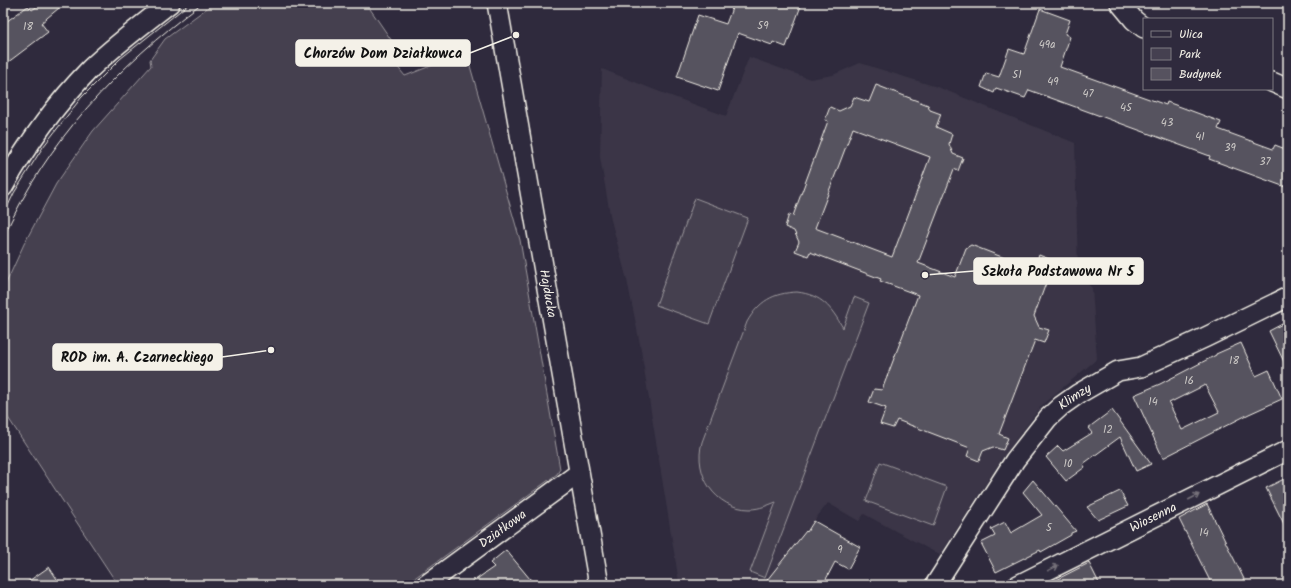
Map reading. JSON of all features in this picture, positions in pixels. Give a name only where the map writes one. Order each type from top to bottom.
[{"type":"street","points":[[3,186],[21,156],[38,132],[58,105],[79,81],[106,55],[170,3]]},
{"type":"street","name":"Hajducka","points":[[497,3],[600,585]]},
{"type":"street","points":[[1120,3],[1134,20],[1143,27]]},
{"type":"street","points":[[1273,82],[1288,88]]},
{"type":"street","name":"Klimzy","points":[[935,585],[1015,460],[1048,418],[1061,406],[1078,394],[1118,371],[1141,367],[1288,297]]},
{"type":"street","name":"Wiosenna","points":[[1018,585],[1288,450]]},
{"type":"street","name":"Działkowa","points":[[426,585],[579,473]]},
{"type":"shaded area","points":[[749,57],[810,79],[833,75],[860,63],[940,88],[1075,143],[1078,274],[1092,288],[1097,359],[1043,404],[1005,454],[940,555],[864,514],[859,521],[828,503],[772,574],[761,585],[681,585],[679,582],[640,344],[627,280],[611,220],[600,157],[602,69],[726,116]]},
{"type":"green space","points":[[214,3],[366,3],[396,47],[387,54],[405,76],[466,52],[520,240],[560,469],[557,474],[405,585],[118,585],[3,410],[3,290],[24,244],[56,184],[93,131],[151,66],[150,60],[165,39]]},
{"type":"green space","points":[[695,198],[748,218],[709,324],[656,305]]},
{"type":"green space","points":[[797,292],[813,296],[825,303],[843,328],[854,297],[869,303],[765,578],[750,572],[776,502],[754,509],[738,507],[726,503],[710,488],[704,477],[700,454],[702,442],[747,322],[756,309],[774,296]]},
{"type":"green space","points":[[880,462],[947,487],[933,526],[866,501]]},
{"type":"building","points":[[42,3],[65,3],[41,23],[48,32],[3,66],[3,24],[28,6],[32,10]]},
{"type":"building","points":[[734,3],[802,3],[786,47],[773,42],[772,45],[738,33],[718,91],[677,77],[698,15],[726,24]]},
{"type":"building","points":[[1040,9],[1070,20],[1065,34],[1070,37],[1060,67],[1166,105],[1167,102],[1221,122],[1218,129],[1273,149],[1275,145],[1288,150],[1288,188],[1209,159],[1210,156],[1029,90],[1025,98],[996,88],[994,93],[981,87],[986,73],[999,77],[1009,49],[1024,54]]},
{"type":"building","points":[[876,85],[928,105],[930,110],[941,114],[936,127],[952,134],[949,144],[953,154],[963,158],[958,171],[954,169],[918,263],[955,277],[966,248],[971,245],[1033,269],[1039,255],[1054,261],[1034,316],[1039,327],[1049,330],[1044,343],[1035,340],[999,434],[1008,438],[1003,450],[993,447],[983,451],[979,461],[967,456],[970,448],[897,420],[893,428],[880,424],[886,408],[869,402],[874,389],[882,390],[918,295],[810,252],[808,256],[795,251],[799,242],[794,231],[785,227],[789,214],[793,216],[828,121],[825,120],[830,107],[839,111],[850,106],[854,97],[869,102]],"holes":[[[853,128],[930,157],[892,257],[815,228]]]},
{"type":"building","points":[[1288,321],[1288,370],[1269,331]]},
{"type":"building","points":[[1241,343],[1256,376],[1269,370],[1282,399],[1249,414],[1163,458],[1134,395],[1160,384],[1216,354]],"holes":[[[1205,385],[1219,412],[1182,430],[1169,403]]]},
{"type":"building","points":[[1112,410],[1151,464],[1136,471],[1120,437],[1083,464],[1085,467],[1066,481],[1046,457],[1058,446],[1063,451],[1092,433],[1088,428]]},
{"type":"building","points":[[1288,477],[1288,532],[1266,488]]},
{"type":"building","points":[[1033,480],[1076,531],[1041,552],[1040,550],[996,572],[981,543],[995,536],[991,529],[1005,522],[1011,533],[1042,515],[1023,492]]},
{"type":"building","points":[[1120,491],[1128,506],[1098,520],[1087,507]]},
{"type":"building","points":[[1207,504],[1247,585],[1212,585],[1179,519]]},
{"type":"building","points":[[814,521],[860,547],[848,569],[835,562],[823,585],[779,585],[767,580],[806,531],[807,532]]},
{"type":"building","points":[[506,550],[535,585],[468,585],[494,567],[490,563]]},
{"type":"building","points":[[1089,563],[1100,585],[1046,585]]},
{"type":"building","points":[[49,567],[61,585],[23,585]]},
{"type":"tram line","points":[[3,216],[14,193],[43,147],[81,98],[120,59],[190,3]]},
{"type":"tram line","points":[[3,238],[21,202],[41,169],[63,137],[87,108],[141,53],[202,3]]},
{"type":"place","name":"Chorzów Dom Działkowca","points":[[516,35]]},
{"type":"place","name":"Szkoła Podstawowa Nr 5","points":[[925,275]]},
{"type":"place","name":"ROD im. A. Czarneckiego","points":[[271,350]]}]
